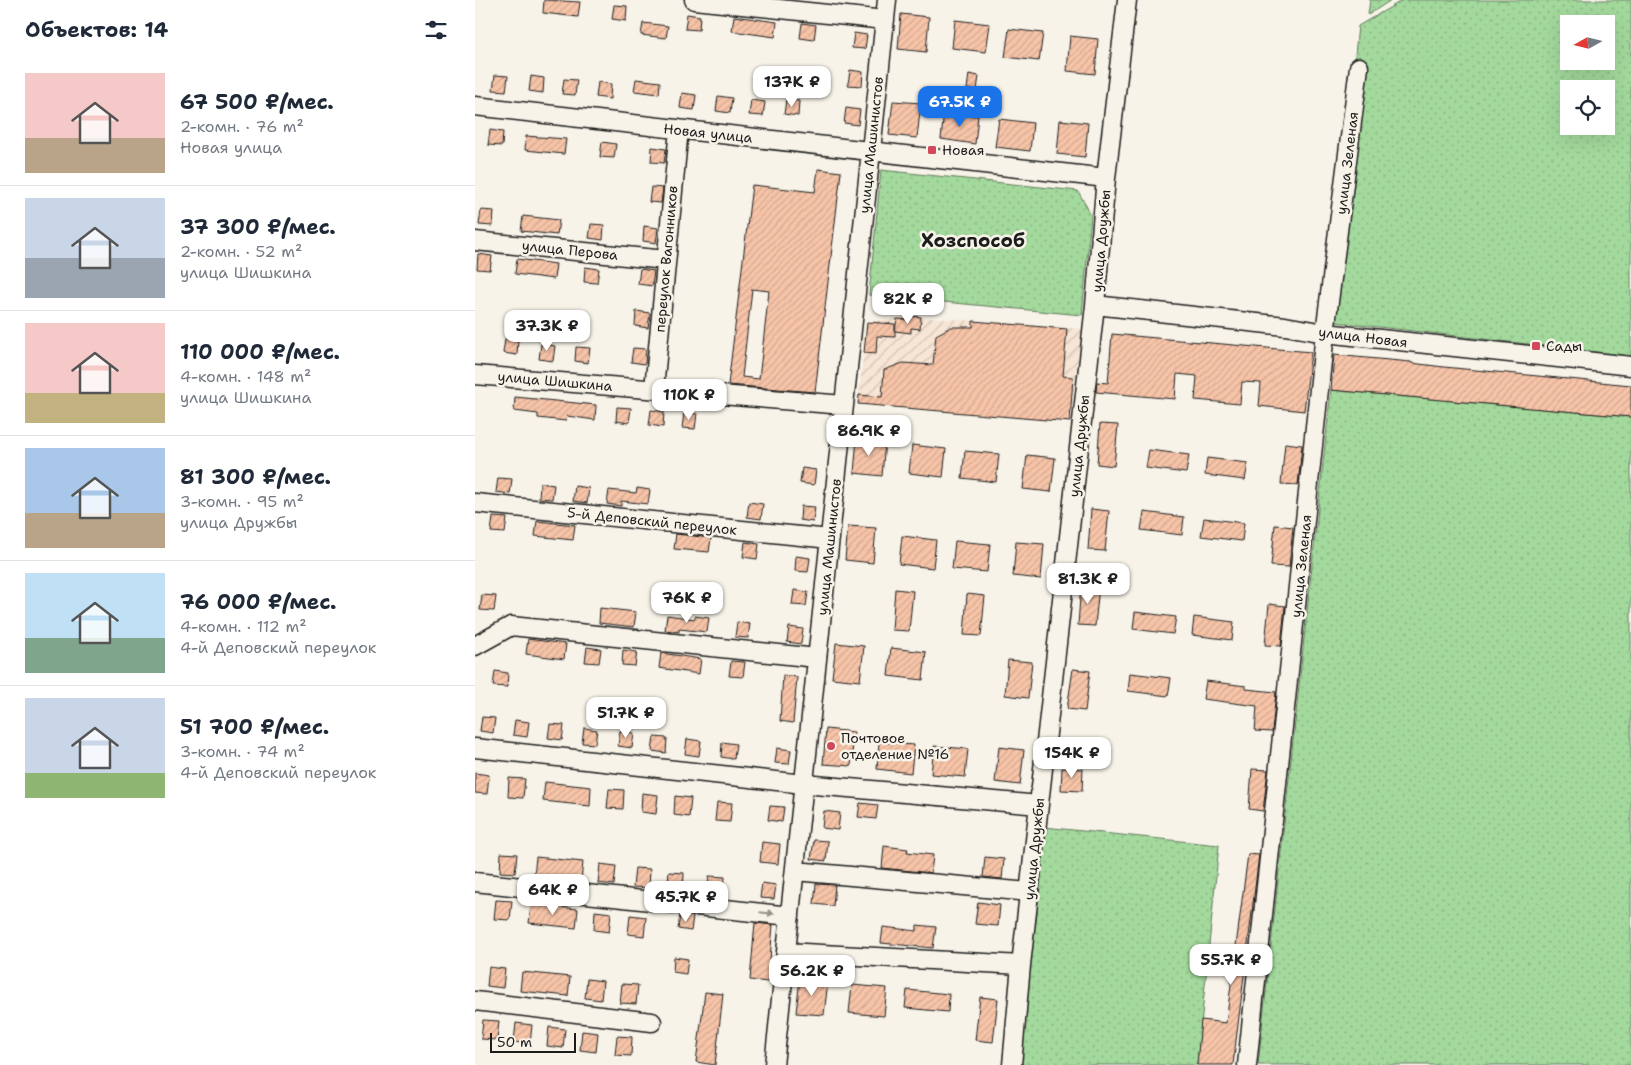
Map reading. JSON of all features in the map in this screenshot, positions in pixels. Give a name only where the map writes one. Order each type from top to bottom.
[{"type":"street","points":[[694,0],[885,20]]},
{"type":"street","name":"улица Машинистов","points":[[774,1065],[887,0]]},
{"type":"street","points":[[1106,178],[1127,0]]},
{"type":"street","name":"улица Зеленая","points":[[1247,1065],[1325,333],[1359,67]]},
{"type":"street","name":"Новая улица","points":[[475,106],[1106,178]]},
{"type":"street","name":"переулок Вагонников","points":[[654,389],[679,130]]},
{"type":"street","name":"улица Доужбы","points":[[1095,305],[1106,178]]},
{"type":"street","name":"улица Перова","points":[[475,241],[666,260]]},
{"type":"street","name":"улица Новая","points":[[1095,305],[1276,325],[1325,333],[1631,366]]},
{"type":"street","name":"улица Дружбы","points":[[1012,1065],[1021,965],[1095,305]]},
{"type":"street","name":"улица Шишкина","points":[[475,375],[844,404]]},
{"type":"street","name":"5-й Деповский переулок","points":[[475,503],[830,539]]},
{"type":"street","points":[[475,646],[511,626],[817,658]]},
{"type":"street","points":[[475,748],[804,784],[1039,805]]},
{"type":"street","points":[[795,871],[1029,892]]},
{"type":"street","points":[[475,882],[790,916]]},
{"type":"street","points":[[786,952],[1021,965]]},
{"type":"street","points":[[475,1001],[652,1022]]},
{"type":"shaded area","points":[[910,316],[1082,329],[1070,422],[858,404],[867,322]]},
{"type":"green space","points":[[1370,0],[1391,0],[1368,15]]},
{"type":"green space","points":[[1403,0],[1631,0],[1631,356],[1327,321],[1358,26]]},
{"type":"green space","points":[[881,170],[1078,191],[1091,215],[1082,315],[869,295]]},
{"type":"green space","points":[[1331,390],[1631,417],[1631,1065],[1258,1065]]},
{"type":"green space","points":[[1044,827],[1219,845],[1197,1065],[1019,1065]]},
{"type":"building","points":[[544,0],[580,2],[578,17],[543,13]]},
{"type":"building","points":[[614,5],[627,6],[626,21],[612,19]]},
{"type":"building","points":[[687,14],[700,16],[699,30],[685,29]]},
{"type":"building","points":[[901,14],[929,17],[926,52],[898,49]]},
{"type":"building","points":[[734,16],[777,22],[775,37],[732,31]]},
{"type":"building","points":[[955,20],[990,24],[986,52],[952,48]]},
{"type":"building","points":[[643,23],[668,26],[666,38],[641,35]]},
{"type":"building","points":[[802,23],[816,25],[814,40],[800,38]]},
{"type":"building","points":[[1009,29],[1043,33],[1039,61],[1005,57]]},
{"type":"building","points":[[854,33],[867,35],[865,49],[852,48]]},
{"type":"building","points":[[1070,36],[1098,39],[1095,74],[1067,71]]},
{"type":"building","points":[[850,70],[863,72],[862,86],[848,85]]},
{"type":"building","points":[[969,74],[979,76],[977,90],[967,89]]},
{"type":"building","points":[[495,75],[508,76],[506,91],[493,90]]},
{"type":"building","points":[[531,76],[544,78],[543,93],[529,91]]},
{"type":"building","points":[[564,79],[577,80],[575,95],[562,94]]},
{"type":"building","points":[[636,79],[660,82],[659,94],[634,91]]},
{"type":"building","points":[[598,82],[611,84],[610,99],[596,97]]},
{"type":"building","points":[[682,93],[696,95],[694,110],[680,108]]},
{"type":"building","points":[[718,96],[732,98],[730,113],[716,111]]},
{"type":"building","points":[[751,100],[765,102],[763,116],[749,115]]},
{"type":"building","points":[[786,100],[799,101],[798,116],[784,114]]},
{"type":"building","points":[[893,101],[921,103],[917,138],[889,135]]},
{"type":"building","points":[[846,108],[860,110],[858,125],[844,123]]},
{"type":"building","points":[[944,112],[978,116],[975,144],[941,139]]},
{"type":"building","points":[[999,119],[1033,123],[1030,151],[995,147]]},
{"type":"building","points":[[1060,120],[1088,123],[1085,157],[1057,154]]},
{"type":"building","points":[[490,130],[503,132],[502,146],[488,145]]},
{"type":"building","points":[[526,136],[566,139],[564,154],[525,150]]},
{"type":"building","points":[[602,142],[616,144],[614,158],[600,157]]},
{"type":"building","points":[[652,147],[666,149],[664,163],[651,162]]},
{"type":"building","points":[[818,169],[841,172],[815,392],[728,385],[752,185],[815,192]],"holes":[[[752,289],[769,291],[759,379],[742,377]]]},
{"type":"building","points":[[651,187],[663,188],[661,203],[649,202]]},
{"type":"building","points":[[481,210],[494,211],[493,226],[479,225]]},
{"type":"building","points":[[523,216],[559,220],[557,235],[521,231]]},
{"type":"building","points":[[591,224],[604,225],[603,240],[589,238]]},
{"type":"building","points":[[644,226],[658,228],[656,243],[643,241]]},
{"type":"building","points":[[478,254],[492,256],[490,270],[477,269]]},
{"type":"building","points":[[517,259],[556,264],[554,279],[515,274]]},
{"type":"building","points":[[585,267],[599,269],[597,283],[584,282]]},
{"type":"building","points":[[640,269],[654,271],[652,286],[638,284]]},
{"type":"building","points":[[636,311],[650,313],[648,328],[635,326]]},
{"type":"building","points":[[910,316],[921,317],[920,329],[911,328],[911,333],[895,331],[897,319],[910,320]]},
{"type":"building","points":[[973,321],[1067,329],[1063,376],[1073,377],[1070,422],[858,404],[859,395],[882,397],[884,370],[903,363],[933,365],[936,335],[951,327],[973,327]]},
{"type":"building","points":[[867,322],[895,324],[895,337],[877,336],[876,354],[864,353]]},
{"type":"building","points":[[1112,334],[1311,352],[1304,411],[1259,406],[1261,383],[1242,382],[1240,404],[1195,400],[1197,376],[1177,374],[1175,399],[1096,392],[1097,382],[1108,383]]},
{"type":"building","points":[[505,339],[518,340],[517,355],[503,353]]},
{"type":"building","points":[[541,344],[555,346],[553,361],[539,359]]},
{"type":"building","points":[[576,347],[590,348],[588,363],[575,361]]},
{"type":"building","points":[[633,348],[646,349],[645,364],[631,362]]},
{"type":"building","points":[[1334,355],[1631,385],[1631,417],[1331,390]]},
{"type":"building","points":[[515,397],[596,405],[595,420],[567,416],[566,421],[538,418],[538,414],[514,411]]},
{"type":"building","points":[[617,407],[631,408],[629,423],[616,421]]},
{"type":"building","points":[[651,410],[664,412],[663,427],[649,425]]},
{"type":"building","points":[[684,413],[697,414],[695,429],[682,428]]},
{"type":"building","points":[[1100,424],[1118,425],[1114,466],[1097,464]]},
{"type":"building","points":[[857,438],[885,441],[882,476],[854,473]]},
{"type":"building","points":[[1285,443],[1302,445],[1298,485],[1281,484]]},
{"type":"building","points":[[912,445],[946,449],[943,477],[909,473]]},
{"type":"building","points":[[1149,450],[1189,455],[1186,473],[1146,468]]},
{"type":"building","points":[[965,451],[999,454],[996,482],[962,478]]},
{"type":"building","points":[[1027,455],[1055,458],[1051,492],[1023,489]]},
{"type":"building","points":[[1207,458],[1248,463],[1245,480],[1205,475]]},
{"type":"building","points":[[802,468],[816,470],[814,485],[800,483]]},
{"type":"building","points":[[498,478],[512,479],[510,494],[496,492]]},
{"type":"building","points":[[540,483],[554,485],[552,499],[539,498]]},
{"type":"building","points":[[575,486],[589,488],[587,503],[573,501]]},
{"type":"building","points":[[637,488],[650,490],[648,504],[621,501],[621,506],[607,504],[609,490],[636,493]]},
{"type":"building","points":[[749,502],[763,504],[761,519],[747,517]]},
{"type":"building","points":[[801,506],[815,507],[813,522],[800,520]]},
{"type":"building","points":[[1091,509],[1109,511],[1105,551],[1088,550]]},
{"type":"building","points":[[1144,512],[1184,517],[1182,535],[1141,530]]},
{"type":"building","points":[[493,517],[507,518],[505,533],[491,532]]},
{"type":"building","points":[[1204,518],[1244,523],[1242,541],[1201,536]]},
{"type":"building","points":[[537,521],[575,525],[573,540],[535,536]]},
{"type":"building","points":[[1275,525],[1293,527],[1289,567],[1271,566]]},
{"type":"building","points":[[848,526],[876,528],[873,563],[845,560]]},
{"type":"building","points":[[676,534],[711,538],[709,552],[674,549]]},
{"type":"building","points":[[902,536],[936,540],[933,568],[899,564]]},
{"type":"building","points":[[955,541],[990,544],[987,572],[952,569]]},
{"type":"building","points":[[745,542],[759,544],[757,559],[743,557]]},
{"type":"building","points":[[1016,542],[1044,544],[1041,579],[1013,576]]},
{"type":"building","points":[[796,556],[810,558],[808,572],[795,571]]},
{"type":"building","points":[[1081,584],[1099,586],[1095,626],[1078,625]]},
{"type":"building","points":[[895,589],[913,591],[909,631],[892,630]]},
{"type":"building","points":[[794,590],[808,592],[806,606],[792,605]]},
{"type":"building","points":[[967,594],[985,596],[981,636],[964,635]]},
{"type":"building","points":[[482,595],[496,596],[494,611],[480,610]]},
{"type":"building","points":[[1269,604],[1285,606],[1281,646],[1265,645]]},
{"type":"building","points":[[600,608],[636,612],[634,627],[599,623]]},
{"type":"building","points":[[1135,612],[1176,617],[1173,634],[1133,629]]},
{"type":"building","points":[[667,615],[695,619],[695,616],[709,618],[707,632],[679,629],[679,632],[665,630]]},
{"type":"building","points":[[1194,617],[1234,622],[1232,640],[1192,635]]},
{"type":"building","points":[[737,622],[750,624],[748,638],[735,637]]},
{"type":"building","points":[[789,627],[803,629],[801,644],[787,642]]},
{"type":"building","points":[[528,639],[566,644],[564,659],[526,654]]},
{"type":"building","points":[[836,643],[864,646],[860,681],[832,678]]},
{"type":"building","points":[[587,647],[601,649],[599,663],[585,662]]},
{"type":"building","points":[[891,648],[926,652],[923,680],[888,676]]},
{"type":"building","points":[[623,650],[637,652],[635,666],[622,665]]},
{"type":"building","points":[[661,653],[701,659],[699,674],[659,668]]},
{"type":"building","points":[[1008,660],[1032,662],[1028,698],[1005,695]]},
{"type":"building","points":[[731,661],[745,662],[743,677],[729,676]]},
{"type":"building","points":[[1073,669],[1090,671],[1085,711],[1067,709]]},
{"type":"building","points":[[495,671],[508,673],[507,687],[493,686]]},
{"type":"building","points":[[1130,673],[1171,678],[1168,696],[1128,691]]},
{"type":"building","points":[[783,675],[797,677],[793,723],[780,721]]},
{"type":"building","points":[[1206,681],[1246,686],[1246,689],[1276,692],[1272,732],[1255,731],[1257,706],[1203,699]]},
{"type":"building","points":[[482,717],[495,718],[493,733],[480,731]]},
{"type":"building","points":[[515,720],[529,722],[527,737],[513,735]]},
{"type":"building","points":[[550,724],[564,725],[562,740],[548,738]]},
{"type":"building","points":[[584,728],[597,730],[595,744],[582,743]]},
{"type":"building","points":[[826,729],[854,732],[851,766],[823,764]]},
{"type":"building","points":[[620,731],[634,733],[632,748],[618,746]]},
{"type":"building","points":[[654,737],[667,738],[666,753],[652,751]]},
{"type":"building","points":[[687,739],[701,741],[699,756],[685,754]]},
{"type":"building","points":[[722,742],[736,744],[734,759],[721,757]]},
{"type":"building","points":[[879,742],[914,745],[911,773],[877,769]]},
{"type":"building","points":[[934,746],[968,749],[965,777],[931,774]]},
{"type":"building","points":[[999,747],[1024,750],[1020,785],[995,782]]},
{"type":"building","points":[[777,748],[791,750],[789,764],[775,763]]},
{"type":"building","points":[[1062,768],[1083,769],[1082,791],[1061,790]]},
{"type":"building","points":[[1252,769],[1268,770],[1263,811],[1249,809]]},
{"type":"building","points":[[475,773],[489,775],[487,794],[475,793]]},
{"type":"building","points":[[509,778],[525,779],[523,798],[508,797]]},
{"type":"building","points":[[545,782],[591,787],[590,806],[543,801]]},
{"type":"building","points":[[609,789],[624,790],[623,809],[607,808]]},
{"type":"building","points":[[642,793],[658,795],[656,814],[641,812]]},
{"type":"building","points":[[675,796],[691,798],[689,817],[674,815]]},
{"type":"building","points":[[717,802],[732,803],[730,822],[715,821]]},
{"type":"building","points":[[860,803],[878,805],[876,819],[858,817]]},
{"type":"building","points":[[770,806],[784,807],[782,822],[768,820]]},
{"type":"building","points":[[824,811],[840,813],[838,830],[822,828]]},
{"type":"building","points":[[814,840],[828,841],[826,861],[811,859]]},
{"type":"building","points":[[762,842],[780,844],[778,864],[760,862]]},
{"type":"building","points":[[884,846],[908,849],[907,852],[933,855],[931,873],[882,868]]},
{"type":"building","points":[[501,853],[517,854],[515,873],[500,872]]},
{"type":"building","points":[[1248,854],[1259,855],[1233,1065],[1197,1065],[1201,1020],[1226,1023]]},
{"type":"building","points":[[536,857],[583,862],[581,881],[534,876]]},
{"type":"building","points":[[985,857],[1004,859],[1002,879],[983,877]]},
{"type":"building","points":[[600,864],[616,866],[614,885],[598,883]]},
{"type":"building","points":[[635,868],[650,869],[649,888],[633,887]]},
{"type":"building","points":[[669,872],[684,873],[683,892],[667,891]]},
{"type":"building","points":[[709,876],[725,877],[723,896],[707,895]]},
{"type":"building","points":[[762,883],[776,885],[774,899],[760,898]]},
{"type":"building","points":[[816,884],[835,885],[833,906],[814,904]]},
{"type":"building","points":[[496,900],[512,901],[510,920],[494,919]]},
{"type":"building","points":[[978,902],[1000,905],[998,926],[975,924]]},
{"type":"building","points":[[531,904],[578,909],[576,928],[529,923]]},
{"type":"building","points":[[595,911],[611,913],[609,932],[594,930]]},
{"type":"building","points":[[630,915],[646,917],[644,936],[628,934]]},
{"type":"building","points":[[680,915],[693,916],[691,931],[678,929]]},
{"type":"building","points":[[755,923],[773,925],[768,982],[750,980]]},
{"type":"building","points":[[917,925],[936,927],[933,948],[881,943],[883,927],[917,931]]},
{"type":"building","points":[[674,957],[688,959],[686,974],[673,972]]},
{"type":"building","points":[[489,967],[505,969],[503,988],[487,986]]},
{"type":"building","points":[[522,972],[570,977],[568,996],[520,991]]},
{"type":"building","points":[[800,978],[828,981],[824,1015],[796,1013]]},
{"type":"building","points":[[587,979],[603,981],[601,1000],[585,998]]},
{"type":"building","points":[[622,984],[638,985],[636,1004],[620,1003]]},
{"type":"building","points":[[852,985],[887,988],[884,1016],[849,1013]]},
{"type":"building","points":[[907,990],[949,994],[948,1012],[905,1008]]},
{"type":"building","points":[[705,992],[723,994],[715,1065],[696,1062]]},
{"type":"building","points":[[980,997],[998,999],[993,1042],[975,1040]]},
{"type":"building","points":[[483,1020],[499,1021],[497,1040],[481,1039]]},
{"type":"building","points":[[516,1023],[532,1025],[530,1044],[514,1042]]},
{"type":"building","points":[[549,1027],[565,1029],[563,1048],[547,1046]]},
{"type":"building","points":[[582,1031],[598,1033],[596,1052],[580,1050]]},
{"type":"building","points":[[617,1036],[632,1037],[631,1056],[615,1055]]},
{"type":"place","name":"Новая","points":[[932,150]]},
{"type":"place","name":"Сады","points":[[1536,346]]},
{"type":"place","name":"Почтовое отделение №16","points":[[831,746]]},
{"type":"district","name":"Хозспособ","points":[[973,240]]}]
